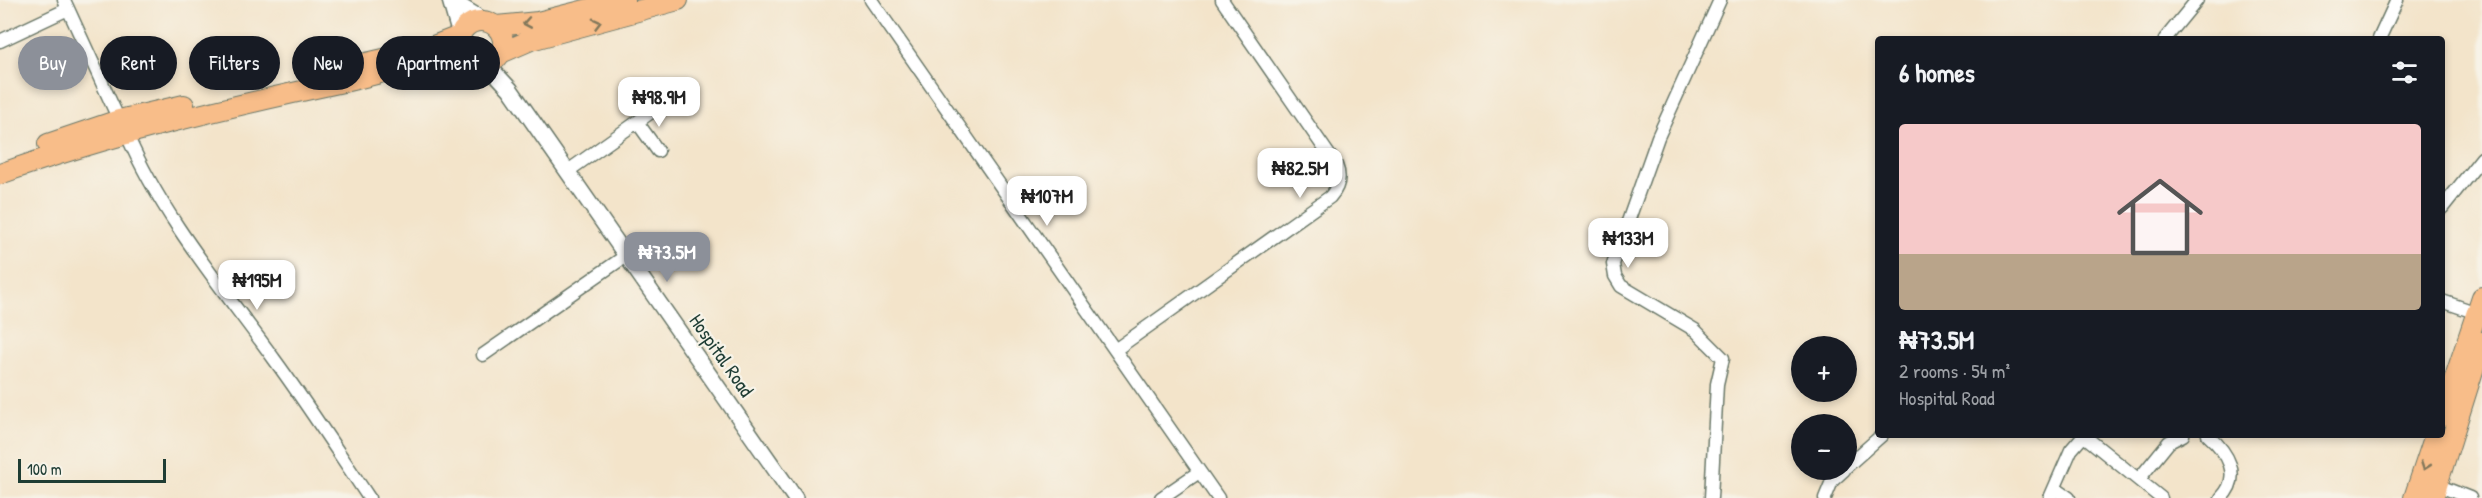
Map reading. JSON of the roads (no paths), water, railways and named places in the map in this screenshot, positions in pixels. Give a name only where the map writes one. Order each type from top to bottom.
[{"type":"highway","points":[[0,160],[436,45],[468,24],[532,23],[625,0]]},
{"type":"highway","points":[[501,53],[531,40],[678,0]]},
{"type":"highway","points":[[490,23],[503,37],[501,53]]},
{"type":"highway","points":[[458,32],[458,36]]},
{"type":"highway","points":[[0,174],[123,127],[215,111],[376,75]]},
{"type":"highway","points":[[2445,407],[2480,305]]},
{"type":"highway","points":[[2435,491],[2482,342]]},
{"type":"highway","points":[[2414,498],[2435,438]]},
{"type":"street","points":[[450,0],[490,23]]},
{"type":"street","points":[[450,0],[456,14],[458,32]]},
{"type":"street","points":[[871,0],[1218,498]]},
{"type":"street","points":[[1115,350],[1330,196],[1337,187],[1339,175],[1333,160],[1222,0]]},
{"type":"street","points":[[1711,498],[1717,384],[1723,358],[1695,330],[1621,286],[1614,276],[1613,264],[1658,137],[1720,0]]},
{"type":"street","points":[[2167,36],[2197,0]]},
{"type":"street","points":[[2380,36],[2397,0]]},
{"type":"street","points":[[0,41],[66,5],[142,168],[167,212],[275,360],[369,498]]},
{"type":"street","points":[[501,53],[502,69],[510,89]]},
{"type":"street","points":[[500,78],[510,89]]},
{"type":"street","name":"Hospital Road","points":[[510,89],[795,498]]},
{"type":"street","points":[[568,171],[671,98]]},
{"type":"street","points":[[637,122],[658,151]]},
{"type":"street","points":[[2445,204],[2482,158]]},
{"type":"street","points":[[483,355],[627,255]]},
{"type":"street","points":[[2445,301],[2480,305]]},
{"type":"street","points":[[1857,457],[1879,438]]},
{"type":"street","points":[[2069,498],[2053,493],[2071,450],[2081,438]]},
{"type":"street","points":[[2088,438],[2161,498]]},
{"type":"street","points":[[2139,479],[2169,442],[2176,438]]},
{"type":"street","points":[[2211,438],[2223,449],[2231,464],[2230,484],[2221,498]]},
{"type":"street","points":[[1161,498],[1199,472]]},
{"type":"street","points":[[1825,498],[1833,480]]},
{"type":"street","points":[[2435,491],[2470,498]]}]
